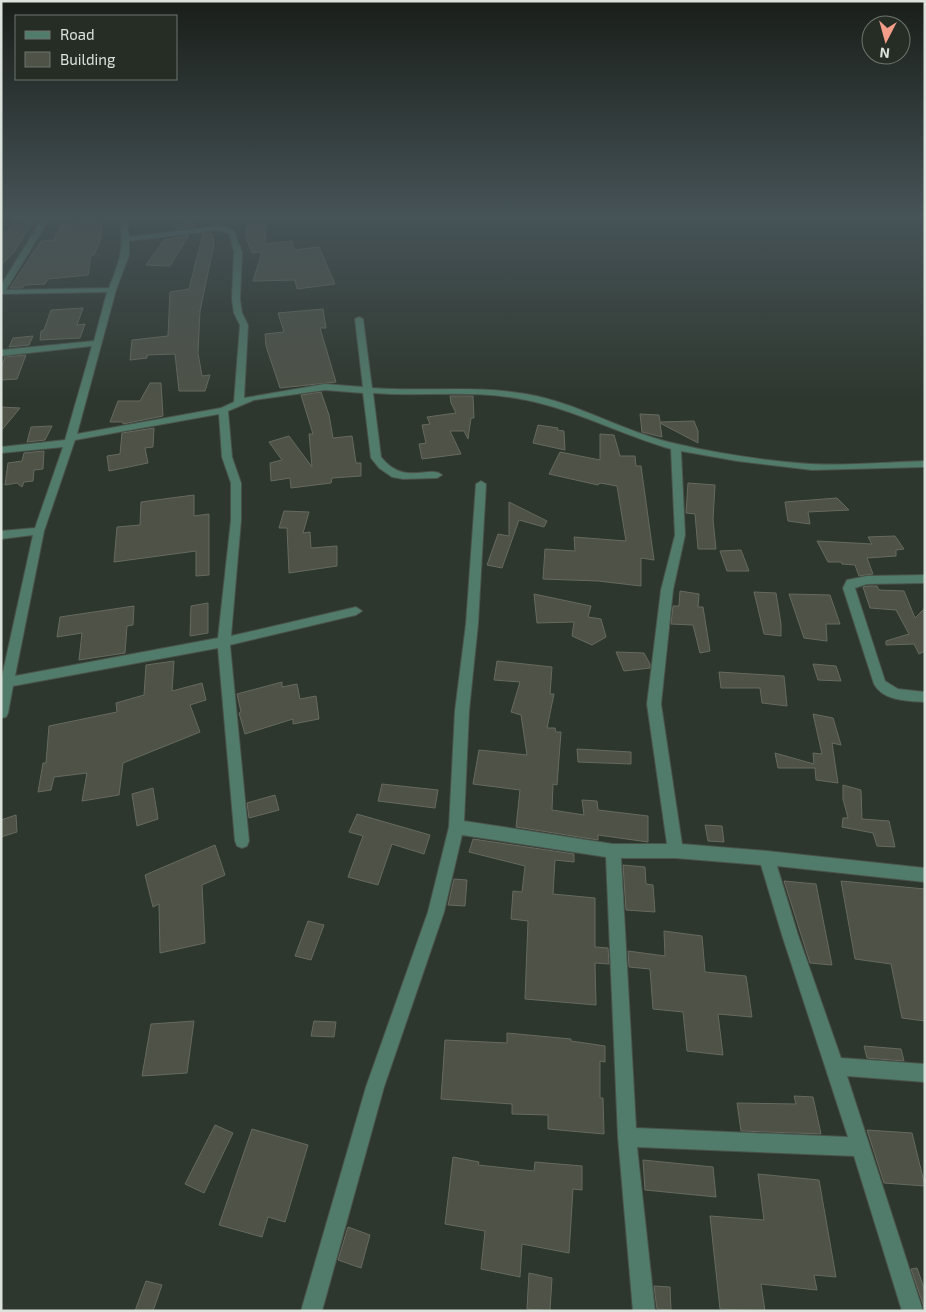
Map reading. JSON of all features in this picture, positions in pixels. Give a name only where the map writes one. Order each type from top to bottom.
[{"type":"street","points":[[1,292],[10,277]]},
{"type":"street","points":[[1,713],[38,531],[70,441],[117,277]]},
{"type":"street","points":[[237,277],[236,299],[238,313],[244,325],[239,403]]},
{"type":"street","points":[[1,292],[112,290]]},
{"type":"street","points":[[359,319],[376,458],[385,470],[400,476],[436,475]]},
{"type":"street","points":[[1,353],[98,343]]},
{"type":"street","points":[[1,450],[70,441],[222,410],[267,395],[325,387],[404,392],[476,390],[527,397],[582,414],[643,438],[676,447],[737,458],[812,467],[925,464]]},
{"type":"street","points":[[222,410],[227,457],[236,483],[236,520],[224,642],[242,840]]},
{"type":"street","points":[[675,851],[654,704],[667,590],[680,535],[676,447]]},
{"type":"street","points":[[311,1311],[375,1087],[436,912],[456,827],[462,711],[472,624],[480,484]]},
{"type":"street","points":[[1,535],[38,531]]},
{"type":"street","points":[[925,579],[867,580],[851,583],[849,588],[880,684],[895,694],[925,697]]},
{"type":"street","points":[[8,682],[224,642],[356,611]]},
{"type":"street","points":[[456,827],[613,851],[675,851],[767,858],[925,875]]},
{"type":"street","points":[[613,851],[627,1137],[644,1311]]},
{"type":"street","points":[[767,858],[790,935],[835,1066],[913,1311]]},
{"type":"street","points":[[835,1066],[925,1072]]},
{"type":"street","points":[[627,1137],[861,1147]]},
{"type":"building","points":[[17,277],[66,277],[48,279],[45,284],[10,288]]},
{"type":"building","points":[[192,277],[207,277],[200,311],[198,353],[202,376],[210,375],[205,391],[179,391],[175,354],[147,355],[147,358],[130,360],[132,340],[168,336],[170,292],[189,289]]},
{"type":"building","points":[[254,277],[332,277],[335,284],[297,289],[295,280],[253,281]]},
{"type":"building","points":[[83,308],[77,325],[85,324],[80,338],[40,340],[41,331],[44,330],[51,310]]},
{"type":"building","points":[[323,309],[326,328],[320,328],[336,382],[280,388],[266,346],[265,334],[284,332],[278,313]]},
{"type":"building","points":[[33,336],[29,345],[9,347],[13,338]]},
{"type":"building","points":[[26,355],[17,379],[1,380],[1,368],[5,357]]},
{"type":"building","points":[[150,383],[161,383],[163,416],[123,424],[123,422],[110,422],[118,401],[140,401]]},
{"type":"building","points":[[321,392],[329,415],[333,438],[352,436],[356,463],[361,463],[361,476],[332,478],[331,483],[291,488],[290,478],[271,481],[270,463],[282,460],[269,442],[289,436],[312,467],[309,434],[313,434],[301,395]]},
{"type":"building","points":[[450,396],[473,396],[474,418],[471,418],[468,439],[464,431],[450,431],[461,454],[422,459],[419,444],[426,443],[422,425],[430,424],[427,417],[456,413]]},
{"type":"building","points":[[1,407],[20,408],[1,431]]},
{"type":"building","points":[[640,414],[659,415],[660,422],[694,421],[698,431],[698,443],[660,423],[662,437],[642,432]]},
{"type":"building","points":[[538,425],[558,428],[557,430],[564,431],[565,450],[533,443]]},
{"type":"building","points":[[52,426],[45,440],[27,442],[31,427]]},
{"type":"building","points":[[154,428],[153,447],[145,448],[148,463],[109,471],[107,456],[120,454],[122,433]]},
{"type":"building","points":[[600,434],[614,435],[620,456],[635,456],[636,466],[641,466],[654,560],[641,558],[641,586],[598,581],[543,579],[545,549],[575,551],[574,537],[626,541],[617,486],[600,483],[598,485],[549,474],[560,452],[600,460]]},
{"type":"building","points":[[44,451],[43,469],[34,470],[33,481],[24,482],[22,487],[17,483],[5,485],[8,463],[22,461],[24,453]]},
{"type":"building","points":[[688,483],[715,485],[713,520],[716,549],[698,549],[695,514],[686,513]]},
{"type":"building","points":[[194,495],[194,516],[209,514],[209,575],[196,576],[196,551],[114,562],[117,527],[140,525],[141,502]]},
{"type":"building","points":[[837,498],[849,510],[808,512],[810,524],[788,521],[785,502]]},
{"type":"building","points":[[509,502],[547,521],[544,527],[519,520],[502,568],[487,565],[498,534],[509,536]]},
{"type":"building","points":[[284,511],[309,512],[303,533],[310,532],[311,548],[337,546],[337,566],[289,573],[287,528],[279,528]]},
{"type":"building","points":[[895,536],[904,549],[896,550],[896,556],[867,558],[873,574],[859,576],[855,565],[828,562],[817,541],[872,544],[868,537]]},
{"type":"building","points":[[741,550],[749,571],[727,571],[720,551]]},
{"type":"building","points":[[877,586],[879,590],[904,591],[915,618],[925,608],[925,651],[919,654],[914,644],[886,645],[886,641],[909,634],[896,610],[870,608],[863,587]]},
{"type":"building","points":[[680,591],[699,594],[698,607],[703,607],[710,651],[700,653],[693,625],[671,624],[673,606],[679,606]]},
{"type":"building","points":[[754,592],[776,593],[781,636],[764,634]]},
{"type":"building","points":[[534,594],[591,606],[588,617],[601,619],[606,637],[592,645],[572,636],[574,622],[537,623]]},
{"type":"building","points":[[789,594],[830,595],[840,624],[826,624],[827,641],[804,638]]},
{"type":"building","points":[[208,603],[208,633],[190,636],[191,606]]},
{"type":"building","points":[[134,606],[133,625],[127,626],[125,653],[79,660],[82,633],[57,637],[60,617]]},
{"type":"building","points":[[616,652],[644,653],[650,668],[624,671]]},
{"type":"building","points":[[174,661],[172,691],[202,683],[206,700],[190,705],[200,732],[123,763],[119,795],[82,801],[87,773],[54,777],[51,790],[38,792],[43,763],[46,763],[49,726],[117,712],[116,703],[144,695],[146,665]]},
{"type":"building","points":[[497,661],[552,667],[550,694],[554,694],[547,728],[555,728],[556,732],[561,732],[557,785],[553,784],[552,810],[584,815],[582,800],[597,801],[598,810],[648,816],[648,842],[598,835],[598,840],[516,827],[520,790],[473,784],[479,750],[527,755],[521,715],[511,712],[520,682],[494,680]]},
{"type":"building","points":[[813,664],[836,666],[841,681],[818,680]]},
{"type":"building","points":[[719,672],[784,676],[787,706],[762,703],[760,688],[721,688]]},
{"type":"building","points":[[282,682],[282,687],[297,684],[300,699],[316,696],[319,719],[293,724],[293,719],[245,734],[239,713],[241,712],[237,694]]},
{"type":"building","points":[[813,714],[833,718],[841,745],[832,743],[838,783],[816,780],[815,768],[778,768],[775,753],[814,764],[813,753],[822,754]]},
{"type":"building","points":[[577,749],[631,752],[631,764],[578,762]]},
{"type":"building","points":[[382,784],[438,790],[435,808],[378,801]]},
{"type":"building","points":[[843,785],[861,790],[862,819],[889,821],[895,847],[877,846],[873,833],[842,827],[843,818],[848,818],[843,799]]},
{"type":"building","points":[[153,788],[158,819],[137,826],[132,794]]},
{"type":"building","points":[[275,795],[279,810],[249,818],[247,803]]},
{"type":"building","points":[[357,814],[430,835],[424,854],[392,844],[378,885],[348,877],[363,836],[349,832]]},
{"type":"building","points":[[16,815],[17,832],[1,837],[1,820]]},
{"type":"building","points":[[705,825],[722,826],[724,842],[708,841]]},
{"type":"building","points":[[473,839],[574,854],[574,862],[555,860],[553,894],[595,898],[595,947],[608,948],[609,964],[595,963],[596,1005],[525,999],[528,921],[511,919],[513,891],[522,892],[525,866],[469,852]]},
{"type":"building","points":[[215,845],[225,875],[202,885],[205,943],[160,953],[159,904],[153,907],[145,875]]},
{"type":"building","points":[[623,865],[645,867],[646,884],[653,885],[655,912],[626,910]]},
{"type":"building","points":[[454,879],[467,880],[465,906],[448,905]]},
{"type":"building","points":[[784,881],[816,884],[832,965],[810,963]]},
{"type":"building","points":[[841,881],[925,889],[925,1021],[902,1018],[891,964],[855,959]]},
{"type":"building","points":[[308,921],[324,925],[311,960],[295,956]]},
{"type":"building","points":[[664,931],[702,936],[705,972],[746,976],[752,1017],[718,1014],[723,1055],[687,1051],[683,1012],[653,1009],[650,969],[629,967],[628,951],[665,956]]},
{"type":"building","points":[[194,1021],[187,1073],[142,1076],[151,1024]]},
{"type":"building","points":[[314,1021],[336,1022],[334,1037],[311,1036]]},
{"type":"building","points":[[507,1033],[571,1039],[571,1041],[605,1046],[605,1062],[600,1061],[600,1098],[603,1098],[604,1134],[548,1129],[548,1115],[512,1114],[512,1104],[441,1099],[445,1040],[507,1043]]},
{"type":"building","points":[[864,1046],[901,1049],[904,1061],[867,1058]]},
{"type":"building","points":[[794,1096],[813,1097],[821,1134],[741,1131],[737,1103],[796,1104]]},
{"type":"building","points":[[215,1125],[233,1133],[204,1193],[185,1184]]},
{"type":"building","points":[[252,1129],[308,1145],[285,1222],[268,1217],[262,1237],[219,1225]]},
{"type":"building","points":[[867,1130],[912,1133],[925,1186],[884,1183]]},
{"type":"building","points":[[453,1157],[479,1162],[478,1165],[534,1171],[535,1162],[582,1166],[582,1190],[573,1189],[569,1253],[522,1244],[520,1277],[481,1269],[485,1231],[445,1224]]},
{"type":"building","points":[[643,1160],[713,1167],[716,1197],[645,1190]]},
{"type":"building","points":[[758,1174],[819,1180],[836,1277],[814,1275],[817,1290],[761,1284],[765,1311],[720,1309],[710,1216],[764,1220]]},
{"type":"building","points":[[348,1227],[370,1235],[361,1268],[338,1260]]},
{"type":"building","points":[[917,1268],[925,1291],[925,1310],[911,1269]]},
{"type":"building","points":[[529,1273],[552,1278],[550,1311],[527,1309]]},
{"type":"building","points":[[146,1281],[162,1285],[153,1311],[135,1311]]},
{"type":"building","points":[[654,1286],[670,1287],[671,1310],[657,1309]]}]
